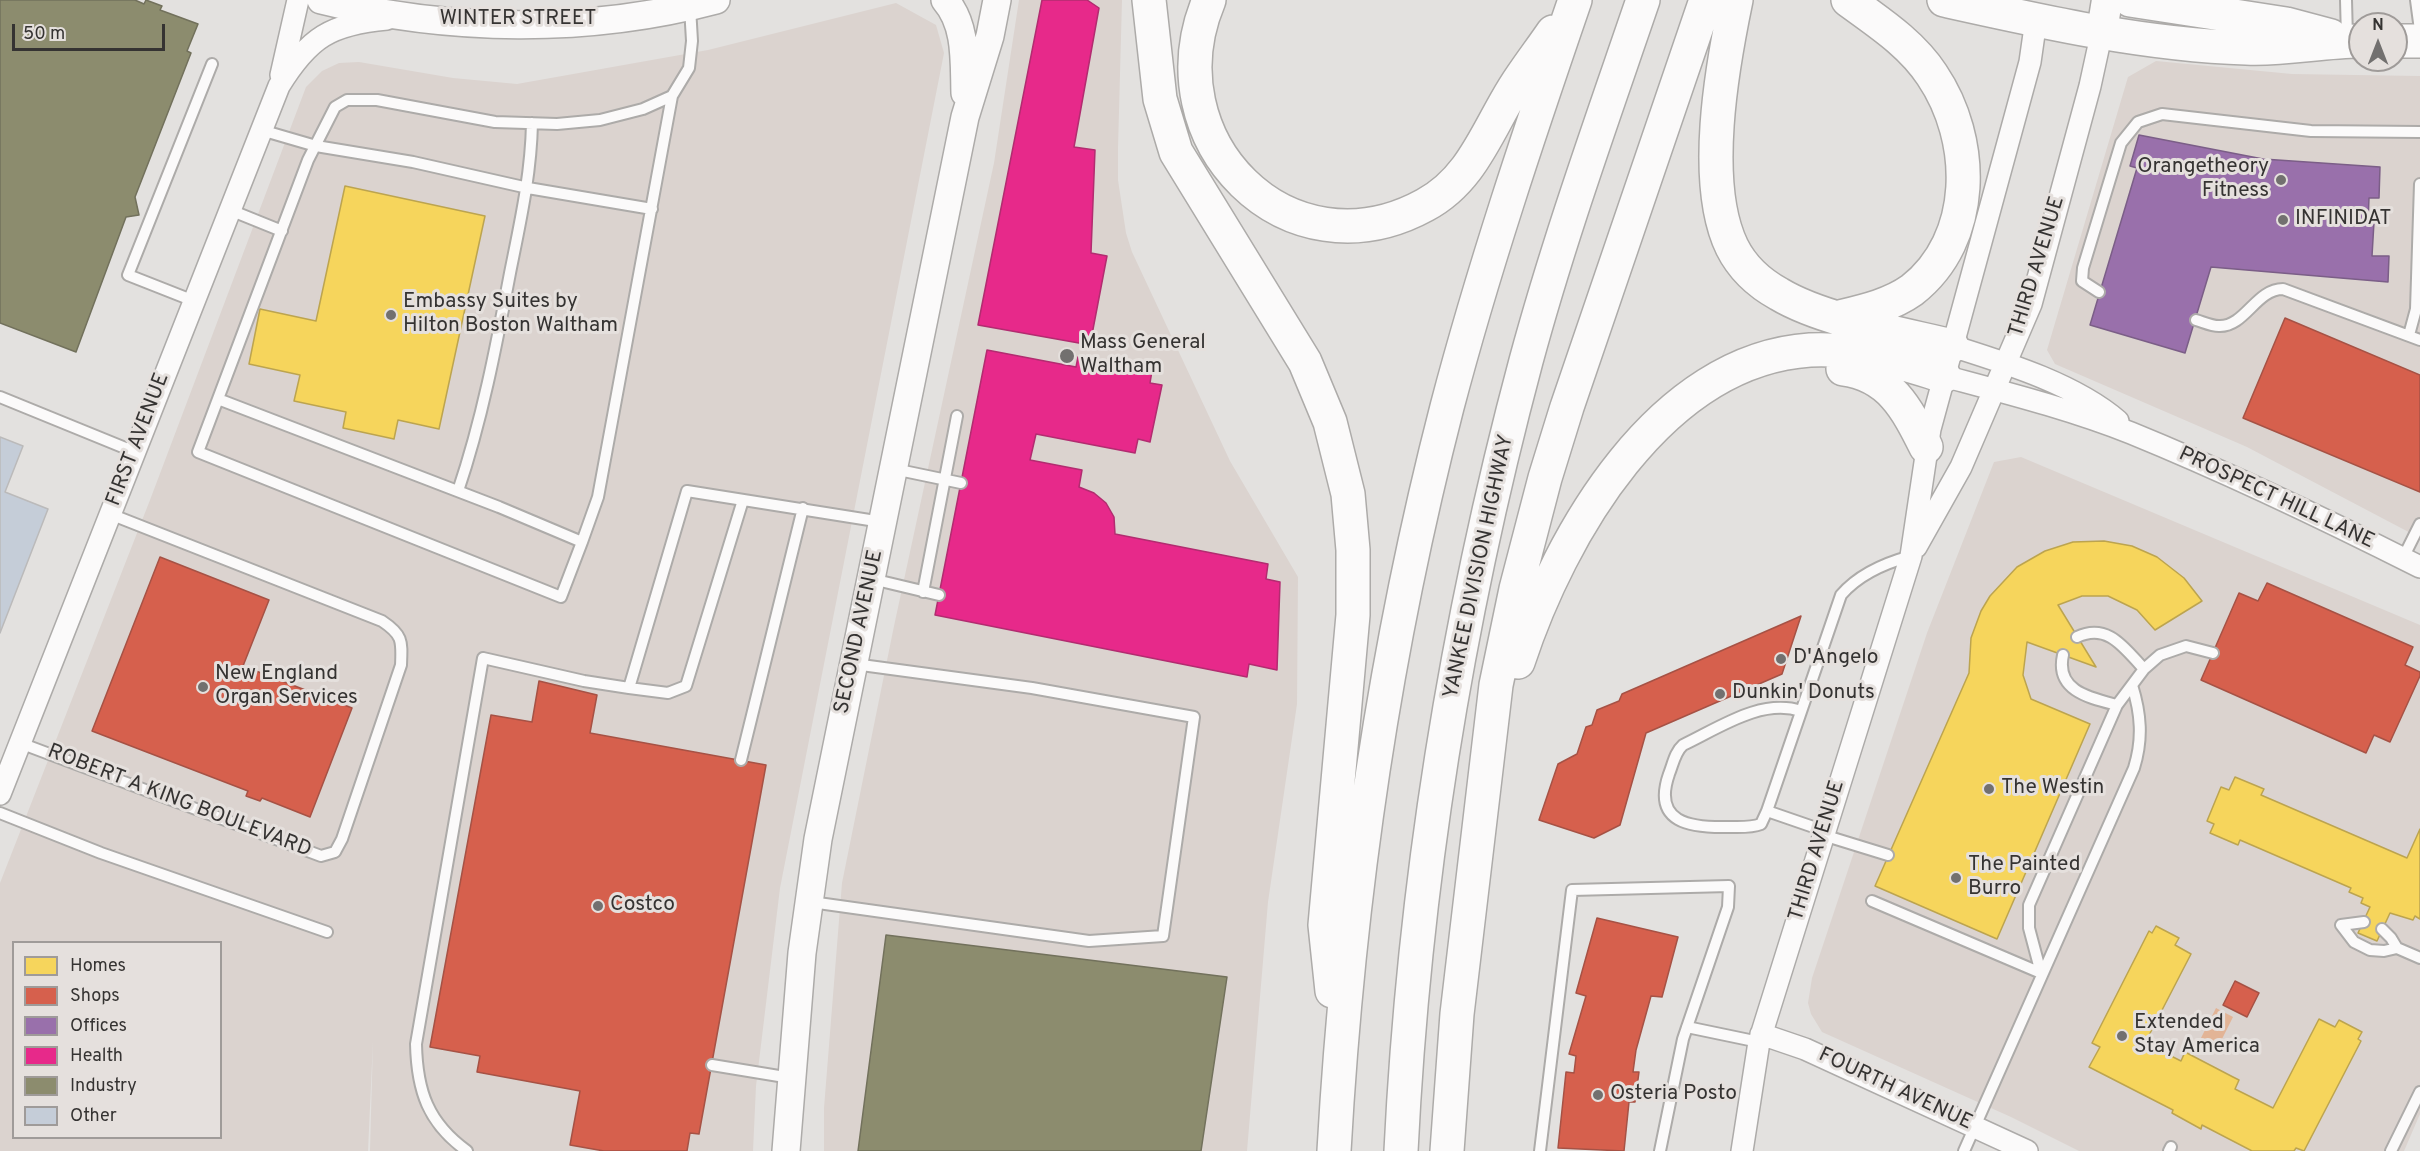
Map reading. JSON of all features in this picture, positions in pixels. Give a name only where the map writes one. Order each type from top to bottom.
[{"type":"main road","points":[[1149,0],[1157,81],[1163,116],[1172,143],[1204,201],[1305,362],[1327,414],[1348,494],[1353,550],[1353,615],[1325,925],[1340,1061]]},
{"type":"main road","points":[[1209,0],[1197,37],[1193,75],[1200,113],[1215,148],[1236,178],[1259,196],[1303,218],[1338,224],[1373,223],[1408,213],[1436,198],[1460,178],[1479,151],[1514,88],[1575,1]]},
{"type":"main road","name":"YANKEE DIVISION HIGHWAY","points":[[1401,1151],[1409,1027],[1426,867],[1447,727],[1474,580],[1527,360],[1574,206],[1643,0]]},
{"type":"main road","points":[[1447,1151],[1457,1014],[1490,755],[1496,686],[1516,589],[1545,478],[1706,0]]},
{"type":"main road","points":[[1736,0],[1723,70],[1718,122],[1718,185],[1724,226],[1739,259],[1757,279],[1788,299],[1948,361]]},
{"type":"main road","points":[[1840,318],[1889,303],[1911,291],[1929,275],[1943,256],[1953,235],[1961,203],[1963,178],[1962,153],[1953,116],[1932,74],[1903,42],[1848,0]]},
{"type":"main road","points":[[1944,0],[2104,15],[2177,42],[2248,48],[2305,47],[2348,42]]},
{"type":"main road","points":[[2130,0],[2227,8],[2348,40]]},
{"type":"main road","points":[[1334,1151],[1351,938],[1371,783],[1397,632],[1429,481],[1490,259],[1575,1]]},
{"type":"main road","points":[[1490,755],[1530,628],[1570,543],[1598,496],[1621,466],[1657,425],[1684,401],[1741,368],[1764,359],[1797,351],[1845,351],[1948,361]]},
{"type":"main road","points":[[1684,401],[1784,371],[1809,368],[1848,369],[1875,378],[1891,390],[1904,405],[1926,447]]},
{"type":"street","name":"FIRST AVENUE","points":[[0,794],[279,86],[298,0]]},
{"type":"street","name":"WINTER STREET","points":[[321,0],[417,18],[484,24],[557,23],[636,17],[716,0]]},
{"type":"street","points":[[388,0],[417,18]]},
{"type":"street","name":"SECOND AVENUE","points":[[945,0],[954,13],[963,41],[965,117]]},
{"type":"street","name":"SECOND AVENUE","points":[[786,1151],[808,902],[882,522],[965,117],[990,36],[997,0]]},
{"type":"street","name":"THIRD AVENUE","points":[[1742,1151],[1760,1038],[1911,556],[1926,447],[2030,62],[2036,10]]},
{"type":"street","name":"THIRD AVENUE","points":[[1911,556],[1957,473],[1995,390],[2039,277],[2104,15]]},
{"type":"street","name":"FIRST AVENUE","points":[[279,86],[300,54],[327,31],[366,21],[417,18]]},
{"type":"street","name":"PROSPECT HILL LANE","points":[[1948,361],[2006,363],[2088,400],[2111,415],[2130,433]]},
{"type":"street","name":"PROSPECT HILL LANE","points":[[1948,361],[1995,390],[2130,433],[2307,510],[2411,562]]},
{"type":"street","name":"FOURTH AVENUE","points":[[1760,1038],[1805,1049],[2027,1151]]},
{"type":"lane","points":[[2416,0],[2420,30]]},
{"type":"lane","points":[[672,96],[643,109],[600,120],[557,124],[495,122],[377,100],[348,100],[335,107],[308,160],[198,452],[561,597],[598,497],[672,96],[689,68],[692,41],[690,7]]},
{"type":"lane","points":[[194,301],[128,275],[212,64]]},
{"type":"lane","points":[[2099,292],[2082,281],[2083,268],[2121,143],[2131,128],[2146,117],[2170,114],[2311,131],[2420,132]]},
{"type":"lane","points":[[458,491],[476,437],[528,188],[532,123]]},
{"type":"lane","points":[[261,130],[316,146],[413,162],[528,188],[652,209]]},
{"type":"lane","points":[[2409,335],[2416,302],[2416,229],[2420,184]]},
{"type":"lane","points":[[230,210],[282,231]]},
{"type":"lane","points":[[2196,320],[2213,325],[2229,324],[2266,294],[2283,289],[2420,340]]},
{"type":"lane","points":[[0,397],[135,452]]},
{"type":"lane","points":[[218,399],[458,491],[582,542]]},
{"type":"lane","points":[[923,592],[957,416]]},
{"type":"lane","points":[[894,469],[961,483]]},
{"type":"lane","points":[[628,688],[687,491],[882,522]]},
{"type":"lane","points":[[466,1151],[450,1139],[436,1121],[423,1096],[417,1073],[416,1044],[483,658],[584,681],[628,688],[668,693],[686,686],[691,677],[743,500]]},
{"type":"lane","points":[[741,760],[803,508]]},
{"type":"lane","name":"ROBERT A KING BOULEVARD","points":[[20,742],[321,856],[335,852],[342,839],[401,665],[402,643],[397,631],[382,621],[110,514]]},
{"type":"lane","points":[[2411,562],[2420,524]]},
{"type":"lane","points":[[1801,711],[1780,706],[1764,709],[1683,745],[1678,750],[1664,790],[1664,800],[1671,812],[1681,821],[1693,826],[1756,826],[1763,822],[1841,595],[1848,587],[1873,571],[1911,556]]},
{"type":"lane","points":[[871,579],[939,595]]},
{"type":"lane","points":[[2077,637],[2091,632],[2109,635],[2120,642],[2144,669]]},
{"type":"lane","points":[[2041,973],[2029,928],[2029,905],[2117,705],[2144,669],[2160,655],[2178,647],[2193,647],[2213,653]]},
{"type":"lane","points":[[2062,655],[2062,673],[2070,687],[2082,695],[2117,705]]},
{"type":"lane","points":[[808,902],[1089,941],[1163,936],[1194,717],[1032,688],[854,664]]},
{"type":"lane","points":[[1964,1151],[2041,973],[2060,939],[2138,755],[2140,715],[2132,686]]},
{"type":"lane","points":[[1767,811],[1888,855]]},
{"type":"lane","points":[[0,813],[101,853],[327,932]]},
{"type":"lane","points":[[1540,1151],[1572,890],[1729,886],[1728,907],[1687,1027],[1660,1151]]},
{"type":"lane","points":[[1872,901],[2041,973]]},
{"type":"lane","points":[[2364,922],[2341,925],[2354,942],[2370,950],[2379,952],[2397,948]]},
{"type":"lane","points":[[2382,929],[2397,948],[2420,958]]},
{"type":"lane","points":[[1687,1027],[1760,1038]]},
{"type":"lane","points":[[712,1065],[792,1078]]},
{"type":"lane","points":[[2391,1151],[2420,1092]]},
{"type":"shaded area","points":[[1019,0],[1122,0],[1118,180],[1126,233],[1132,252],[1230,461],[1298,577],[1297,704],[1268,902],[1247,1151],[824,1151],[824,1108],[842,883],[894,626],[994,163]]},
{"type":"shaded area","points":[[896,3],[936,25],[944,53],[780,888],[756,1086],[753,1151],[370,1151],[373,1041],[368,1151],[0,1151],[0,883],[150,500],[306,87],[322,71],[339,63],[359,62],[453,78],[517,84],[708,50]]},
{"type":"shaded area","points":[[2156,61],[2292,74],[2420,76],[2420,538],[2247,447],[2055,364],[2047,350],[2128,77]]},
{"type":"shaded area","points":[[2021,457],[2420,625],[2420,1114],[2404,1151],[2079,1151],[2011,1117],[1822,1032],[1811,1014],[1808,1003],[1812,978],[1927,633],[1994,462]]},
{"type":"shaded area","points":[[2216,1008],[2233,1017],[2216,1051],[2199,1042]]},
{"type":"building: Homes","name":"Embassy Suites by Hilton Boston Waltham","points":[[345,186],[485,216],[439,429],[398,420],[394,439],[343,428],[346,412],[294,401],[300,375],[249,364],[260,309],[316,321]]},
{"type":"building: Homes","name":"The Westin","points":[[2104,541],[2132,546],[2157,557],[2184,578],[2202,601],[2155,630],[2137,610],[2108,596],[2082,596],[2058,605],[2096,667],[2027,642],[2023,675],[2031,699],[2090,724],[1997,939],[1875,886],[1969,673],[1971,638],[1981,611],[1990,596],[2017,567],[2045,551],[2073,542]]},
{"type":"building: Homes","points":[[2235,777],[2264,789],[2261,795],[2407,858],[2420,829],[2420,919],[2415,916],[2413,920],[2390,913],[2377,941],[2358,933],[2370,907],[2361,903],[2363,898],[2349,892],[2351,888],[2240,840],[2238,845],[2210,833],[2214,824],[2207,821],[2221,787],[2229,790]]},
{"type":"building: Homes","name":"Extended Stay America","points":[[2156,926],[2179,938],[2175,945],[2191,954],[2145,1043],[2181,1061],[2185,1052],[2239,1080],[2235,1089],[2273,1108],[2319,1019],[2335,1027],[2339,1020],[2362,1032],[2358,1039],[2361,1041],[2304,1151],[2296,1148],[2294,1151],[2252,1151],[2202,1125],[2201,1129],[2172,1113],[2173,1110],[2089,1067],[2100,1047],[2092,1043],[2149,931],[2152,933]]},
{"type":"building: Shops","points":[[2285,318],[2420,375],[2420,492],[2243,418]]},
{"type":"building: Shops","name":"New England Organ Services","points":[[160,557],[269,600],[243,666],[352,708],[310,817],[262,798],[260,801],[246,796],[248,791],[92,731]]},
{"type":"building: Shops","points":[[2267,583],[2413,647],[2405,665],[2420,672],[2420,676],[2390,742],[2374,735],[2366,753],[2201,680],[2239,593],[2258,601]]},
{"type":"building: Shops","points":[[1801,616],[1782,674],[1646,733],[1620,825],[1594,838],[1539,820],[1558,764],[1577,754],[1586,727],[1592,725],[1597,710],[1619,701],[1622,694]]},
{"type":"building: Shops","name":"Costco","points":[[539,681],[597,695],[590,733],[766,765],[699,1134],[690,1133],[687,1151],[604,1151],[570,1145],[580,1091],[477,1072],[480,1056],[430,1047],[491,715],[532,722]]},
{"type":"building: Shops","points":[[1597,918],[1678,937],[1662,997],[1651,996],[1636,1050],[1633,1072],[1639,1072],[1635,1102],[1629,1102],[1624,1151],[1558,1148],[1566,1072],[1574,1073],[1576,1056],[1569,1054],[1586,996],[1576,993]]},
{"type":"building: Shops","points":[[2235,981],[2259,993],[2247,1017],[2223,1005]]},
{"type":"building: Offices","points":[[2139,135],[2263,159],[2380,167],[2379,198],[2369,198],[2368,222],[2374,222],[2372,256],[2389,256],[2388,282],[2211,267],[2185,353],[2090,325],[2137,168],[2130,166]]},
{"type":"building: Health","points":[[1042,0],[1087,0],[1099,8],[1074,147],[1095,150],[1091,253],[1107,256],[1090,345],[978,325]]},
{"type":"building: Health","points":[[987,350],[1076,367],[1078,357],[1152,371],[1150,383],[1162,385],[1150,442],[1138,439],[1135,453],[1036,434],[1030,460],[1082,470],[1079,487],[1094,493],[1106,503],[1114,517],[1115,534],[1268,564],[1266,579],[1280,582],[1277,670],[1249,664],[1247,677],[935,615]]},
{"type":"building: Industry","points":[[0,0],[135,0],[144,4],[146,0],[162,6],[160,10],[198,24],[187,51],[191,53],[135,197],[139,215],[126,217],[76,352],[0,323]]},
{"type":"building: Industry","points":[[886,935],[1227,977],[1201,1151],[858,1151]]},
{"type":"building: Other","points":[[0,437],[23,446],[5,492],[48,509],[0,633]]},
{"type":"place","name":"Orangetheory Fitness","points":[[2281,180]]},
{"type":"place","name":"INFINIDAT","points":[[2283,220]]},
{"type":"place","name":"Embassy Suites by Hilton Boston Waltham","points":[[391,315]]},
{"type":"place","name":"Mass General Waltham","points":[[1067,356]]},
{"type":"place","name":"D'Angelo","points":[[1781,659]]},
{"type":"place","name":"New England Organ Services","points":[[203,687]]},
{"type":"place","name":"Dunkin' Donuts","points":[[1720,694]]},
{"type":"place","name":"The Westin","points":[[1989,789]]},
{"type":"place","name":"The Painted Burro","points":[[1956,878]]},
{"type":"place","name":"Costco","points":[[598,906]]},
{"type":"place","name":"Extended Stay America","points":[[2122,1036]]},
{"type":"place","name":"Osteria Posto","points":[[1598,1095]]}]
